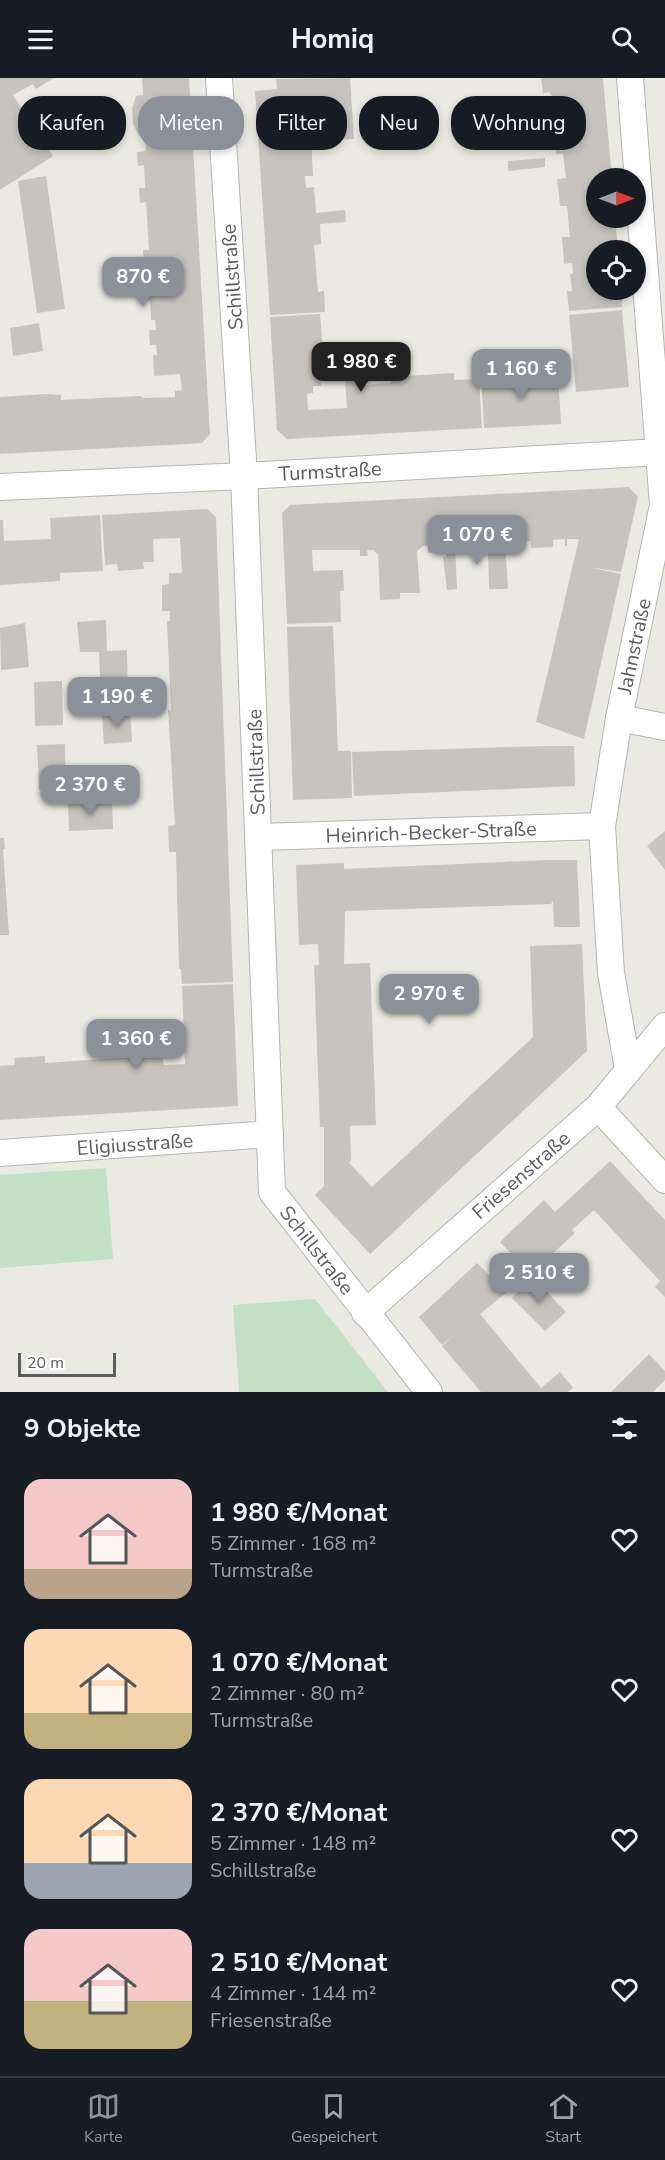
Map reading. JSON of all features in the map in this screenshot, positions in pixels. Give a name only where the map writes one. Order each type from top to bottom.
[{"type":"street","name":"Schillstraße","points":[[219,78],[244,476],[272,1192],[429,1392]]},
{"type":"street","name":"Jahnstraße","points":[[628,1069],[611,973],[602,826],[619,718],[663,505],[630,78]]},
{"type":"street","name":"Turmstraße","points":[[0,487],[244,476],[660,452]]},
{"type":"street","points":[[619,718],[665,727]]},
{"type":"street","name":"Heinrich-Becker-Straße","points":[[259,837],[602,826]]},
{"type":"street","name":"Friesenstraße","points":[[365,1313],[598,1107],[665,1026]]},
{"type":"street","points":[[598,1107],[665,1179]]},
{"type":"street","name":"Eligiusstraße","points":[[0,1153],[270,1134]]},
{"type":"green space","points":[[106,1168],[113,1259],[0,1268],[0,1175]]},
{"type":"green space","points":[[315,1299],[388,1392],[239,1392],[233,1305]]},
{"type":"building","points":[[0,78],[54,78],[36,89],[33,84],[13,95],[18,103],[18,150],[49,150],[53,156],[0,190]]},
{"type":"building","points":[[142,78],[189,78],[190,96],[138,96],[138,134],[133,124],[132,108],[136,96],[143,95]]},
{"type":"building","points":[[350,78],[354,139],[347,139],[347,96],[256,96],[256,106],[255,91],[277,89],[276,79]]},
{"type":"building","points":[[541,78],[603,78],[611,168],[586,168],[586,228],[616,228],[617,240],[586,240],[586,300],[622,300],[622,307],[569,311],[567,291],[572,291],[570,274],[573,274],[572,263],[564,264],[562,237],[570,237],[567,206],[560,206],[557,179],[566,178],[563,154],[556,154],[556,150],[586,150],[586,96],[552,96],[549,92],[543,93]]},
{"type":"building","points":[[193,150],[210,434],[202,443],[0,454],[0,397],[45,394],[61,395],[61,400],[141,396],[143,398],[175,397],[175,391],[182,390],[180,374],[154,376],[153,355],[157,355],[156,345],[150,345],[149,330],[156,330],[155,320],[151,320],[150,301],[146,301],[145,287],[151,287],[150,263],[144,263],[143,250],[149,250],[146,202],[140,203],[139,188],[145,188],[144,165],[138,166],[137,152]]},
{"type":"building","points":[[259,150],[312,150],[313,176],[305,176],[306,188],[314,187],[316,213],[345,210],[346,222],[320,224],[321,244],[314,245],[318,292],[324,291],[325,312],[270,315]]},
{"type":"building","points":[[545,158],[545,167],[508,171],[508,161]]},
{"type":"building","points":[[46,176],[65,309],[37,313],[18,181]]},
{"type":"building","points":[[622,310],[629,387],[576,392],[569,315]]},
{"type":"building","points":[[320,314],[323,351],[319,352],[321,386],[313,386],[313,393],[307,394],[308,410],[347,408],[345,379],[364,378],[365,385],[391,383],[390,377],[454,373],[454,380],[479,379],[482,428],[287,439],[277,430],[270,317]]},
{"type":"building","points":[[39,323],[43,351],[13,356],[10,328]]},
{"type":"building","points":[[352,343],[354,361],[344,362],[343,344]]},
{"type":"building","points":[[558,371],[561,424],[484,428],[481,375]]},
{"type":"building","points":[[629,487],[638,497],[621,572],[588,567],[621,574],[584,739],[536,722],[579,539],[567,539],[567,546],[565,546],[565,539],[553,540],[553,547],[531,548],[530,541],[505,542],[508,589],[489,589],[488,551],[469,552],[469,544],[455,545],[457,589],[447,590],[443,557],[446,557],[446,545],[436,546],[436,552],[428,553],[428,546],[423,546],[417,551],[420,593],[400,593],[400,599],[380,600],[378,554],[373,550],[367,550],[368,556],[360,556],[360,550],[312,550],[313,571],[343,570],[344,591],[340,591],[341,622],[287,624],[282,513],[290,505]]},
{"type":"building","points":[[207,509],[216,517],[233,982],[182,984],[181,969],[179,969],[176,852],[169,852],[168,826],[175,825],[168,710],[171,710],[167,621],[170,621],[170,611],[162,611],[162,585],[169,584],[169,573],[182,573],[180,538],[153,539],[154,562],[143,562],[144,569],[118,571],[117,564],[105,565],[102,515]]},
{"type":"building","points":[[100,515],[103,571],[60,573],[60,581],[0,585],[0,520],[3,520],[4,541],[51,539],[50,518]]},
{"type":"building","points":[[106,620],[107,651],[127,650],[128,695],[101,696],[99,652],[80,652],[77,622]]},
{"type":"building","points":[[25,623],[29,667],[1,670],[0,628]]},
{"type":"building","points":[[333,626],[338,751],[351,751],[352,798],[293,800],[287,627]]},
{"type":"building","points":[[62,681],[63,725],[35,726],[34,682]]},
{"type":"building","points":[[130,712],[132,742],[104,744],[102,716]]},
{"type":"building","points":[[65,744],[66,789],[39,790],[37,745]]},
{"type":"building","points":[[574,746],[575,786],[354,796],[352,752]]},
{"type":"building","points":[[112,801],[113,829],[69,831],[68,803]]},
{"type":"building","points":[[665,831],[665,870],[647,846]]},
{"type":"building","points":[[0,838],[4,838],[9,935],[0,935]]},
{"type":"building","points":[[577,860],[580,927],[554,927],[553,901],[551,904],[345,911],[344,964],[370,963],[376,1125],[350,1126],[351,1160],[349,1163],[372,1187],[533,1037],[530,946],[582,944],[587,1051],[370,1254],[315,1195],[324,1186],[324,1127],[320,1127],[314,965],[319,965],[318,944],[299,945],[296,865],[344,863],[344,869]]},
{"type":"building","points":[[233,984],[238,1106],[0,1120],[0,1066],[15,1065],[14,1058],[45,1056],[45,1063],[118,1058],[116,1029],[140,1027],[142,1055],[161,1054],[164,1065],[185,1064],[182,986]]},
{"type":"building","points":[[610,1161],[665,1220],[665,1297],[655,1287],[660,1281],[594,1210],[572,1230],[575,1233],[531,1274],[500,1242],[544,1200],[555,1212]]},
{"type":"building","points":[[477,1263],[507,1292],[480,1314],[541,1388],[560,1372],[573,1388],[568,1392],[481,1392],[442,1346],[455,1334],[442,1345],[419,1317]]},
{"type":"building","points":[[533,1277],[566,1312],[545,1331],[512,1298]]},
{"type":"building","points":[[649,1354],[665,1371],[665,1380],[653,1392],[611,1392]]}]
